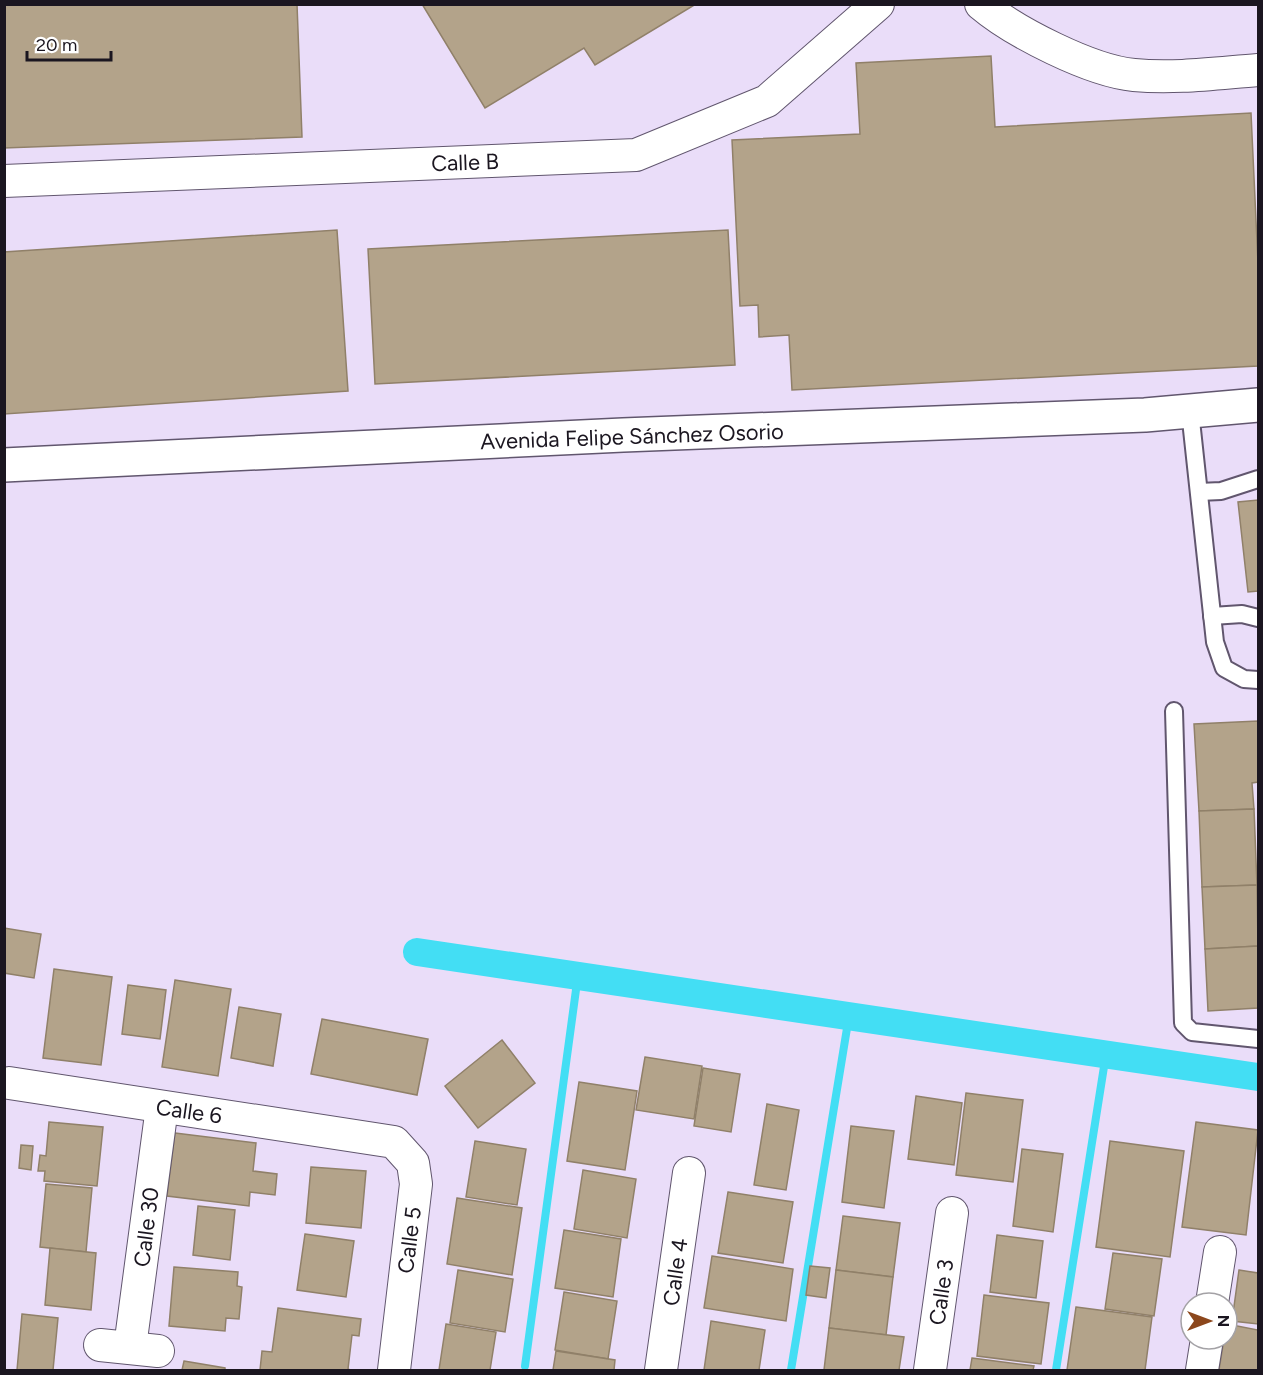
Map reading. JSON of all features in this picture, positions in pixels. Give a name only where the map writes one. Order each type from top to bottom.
[{"type":"street","name":"Calle B","points":[[4,181],[636,155],[767,100],[879,4]]},
{"type":"street","points":[[981,4],[1040,41],[1083,61],[1131,75],[1157,77],[1258,70]]},
{"type":"street","name":"Avenida Felipe Sánchez Osorio","points":[[4,465],[1190,411],[1258,405]]},
{"type":"street","name":"Calle 6","points":[[9,1083],[369,1136]]},
{"type":"street","name":"Calle 30","points":[[129,1348],[162,1107]]},
{"type":"street","name":"Calle 5","points":[[369,1136],[394,1142],[413,1163],[416,1184],[394,1371]]},
{"type":"street","name":"Calle 4","points":[[661,1371],[689,1173]]},
{"type":"street","name":"Calle 3","points":[[930,1371],[952,1213]]},
{"type":"street","points":[[1214,1291],[1220,1252]]},
{"type":"street","points":[[1202,1371],[1205,1351]]},
{"type":"lane","points":[[1190,411],[1215,642],[1224,668],[1244,679],[1258,680]]},
{"type":"lane","points":[[1198,492],[1221,491],[1258,479]]},
{"type":"lane","points":[[1212,616],[1242,614],[1258,618]]},
{"type":"lane","points":[[1174,711],[1183,1023],[1192,1032],[1258,1039]]},
{"type":"building","points":[[4,4],[297,4],[302,137],[4,148]]},
{"type":"building","points":[[422,4],[696,4],[595,65],[584,48],[485,108]]},
{"type":"building","points":[[991,56],[995,127],[1251,113],[1258,263],[1258,366],[792,390],[789,335],[759,337],[758,305],[740,306],[732,140],[860,134],[856,63]]},
{"type":"building","points":[[337,230],[348,391],[4,414],[4,252]]},
{"type":"building","points":[[728,230],[735,365],[375,384],[368,249]]},
{"type":"building","points":[[1258,500],[1258,591],[1248,592],[1238,502]]},
{"type":"building","points":[[1258,721],[1258,782],[1252,783],[1254,809],[1199,811],[1194,724]]},
{"type":"building","points":[[1254,809],[1257,885],[1202,887],[1199,811]]},
{"type":"building","points":[[1257,885],[1258,946],[1205,949],[1202,887]]},
{"type":"building","points":[[4,928],[41,934],[34,978],[4,973]]},
{"type":"building","points":[[1258,946],[1258,1008],[1208,1011],[1205,949]]},
{"type":"building","points":[[54,969],[112,977],[101,1065],[43,1058]]},
{"type":"building","points":[[175,980],[231,989],[218,1076],[162,1067]]},
{"type":"building","points":[[128,985],[166,990],[160,1039],[122,1034]]},
{"type":"building","points":[[239,1007],[281,1014],[273,1066],[231,1058]]},
{"type":"building","points":[[322,1019],[428,1039],[417,1095],[311,1074]]},
{"type":"building","points":[[502,1040],[535,1083],[478,1128],[445,1086]]},
{"type":"building","points":[[645,1057],[702,1066],[694,1119],[636,1110]]},
{"type":"building","points":[[703,1068],[740,1074],[731,1132],[694,1126]]},
{"type":"building","points":[[579,1082],[637,1091],[625,1170],[567,1161]]},
{"type":"building","points":[[966,1093],[1023,1100],[1013,1182],[956,1175]]},
{"type":"building","points":[[916,1096],[962,1103],[954,1165],[908,1159]]},
{"type":"building","points":[[767,1104],[799,1110],[786,1190],[754,1185]]},
{"type":"building","points":[[49,1122],[103,1127],[97,1186],[44,1181],[45,1171],[38,1171],[40,1155],[46,1156]]},
{"type":"building","points":[[1196,1122],[1258,1130],[1246,1235],[1182,1227]]},
{"type":"building","points":[[851,1126],[894,1131],[884,1208],[842,1202]]},
{"type":"building","points":[[175,1133],[256,1143],[253,1171],[277,1174],[275,1195],[250,1192],[249,1206],[167,1196]]},
{"type":"building","points":[[475,1141],[526,1149],[517,1205],[466,1197]]},
{"type":"building","points":[[1110,1141],[1184,1151],[1170,1257],[1096,1247]]},
{"type":"building","points":[[21,1145],[33,1146],[31,1170],[19,1168]]},
{"type":"building","points":[[1022,1149],[1063,1154],[1053,1232],[1013,1226]]},
{"type":"building","points":[[311,1167],[366,1171],[361,1228],[306,1223]]},
{"type":"building","points":[[583,1170],[636,1179],[627,1238],[574,1229]]},
{"type":"building","points":[[46,1184],[92,1188],[86,1252],[40,1247]]},
{"type":"building","points":[[728,1192],[793,1202],[783,1263],[718,1253]]},
{"type":"building","points":[[457,1198],[522,1208],[512,1275],[447,1264]]},
{"type":"building","points":[[198,1206],[235,1210],[230,1260],[193,1255]]},
{"type":"building","points":[[843,1216],[900,1223],[893,1277],[836,1270]]},
{"type":"building","points":[[564,1230],[621,1239],[613,1297],[555,1288]]},
{"type":"building","points":[[305,1234],[354,1241],[346,1297],[297,1290]]},
{"type":"building","points":[[997,1235],[1043,1241],[1036,1298],[990,1292]]},
{"type":"building","points":[[50,1248],[96,1253],[91,1310],[45,1305]]},
{"type":"building","points":[[1113,1253],[1162,1259],[1154,1316],[1105,1309]]},
{"type":"building","points":[[712,1256],[793,1269],[786,1321],[704,1308]]},
{"type":"building","points":[[810,1266],[830,1268],[826,1298],[806,1295]]},
{"type":"building","points":[[174,1267],[238,1272],[237,1286],[242,1287],[239,1319],[226,1318],[225,1331],[169,1326]]},
{"type":"building","points":[[458,1270],[513,1279],[505,1332],[450,1323]]},
{"type":"building","points":[[836,1270],[893,1277],[886,1335],[829,1328]]},
{"type":"building","points":[[1239,1270],[1258,1273],[1258,1324],[1239,1322],[1239,1291],[1236,1291]]},
{"type":"building","points":[[564,1292],[617,1301],[608,1359],[555,1350]]},
{"type":"building","points":[[984,1295],[1049,1303],[1041,1364],[977,1356]]},
{"type":"building","points":[[1076,1307],[1152,1317],[1145,1370],[1067,1370]]},
{"type":"building","points":[[278,1308],[361,1319],[359,1336],[352,1335],[348,1369],[350,1370],[260,1370],[262,1351],[272,1352]]},
{"type":"building","points":[[22,1314],[58,1318],[53,1370],[17,1370]]},
{"type":"building","points":[[711,1321],[765,1330],[759,1370],[704,1370]]},
{"type":"building","points":[[446,1324],[496,1332],[490,1370],[439,1370]]},
{"type":"building","points":[[1239,1326],[1258,1330],[1258,1370],[1219,1370],[1222,1351],[1239,1351]]},
{"type":"building","points":[[829,1328],[904,1337],[899,1370],[824,1370]]},
{"type":"building","points":[[556,1351],[615,1360],[614,1370],[553,1370]]},
{"type":"building","points":[[972,1358],[1034,1366],[1033,1370],[970,1370]]},
{"type":"building","points":[[184,1361],[225,1368],[225,1370],[182,1370]]},
{"type":"waterway","points":[[417,952],[1258,1077]]},
{"type":"waterway","points":[[525,1366],[578,975]]},
{"type":"waterway","points":[[791,1370],[849,1016]]},
{"type":"waterway","points":[[1056,1370],[1106,1054]]}]
